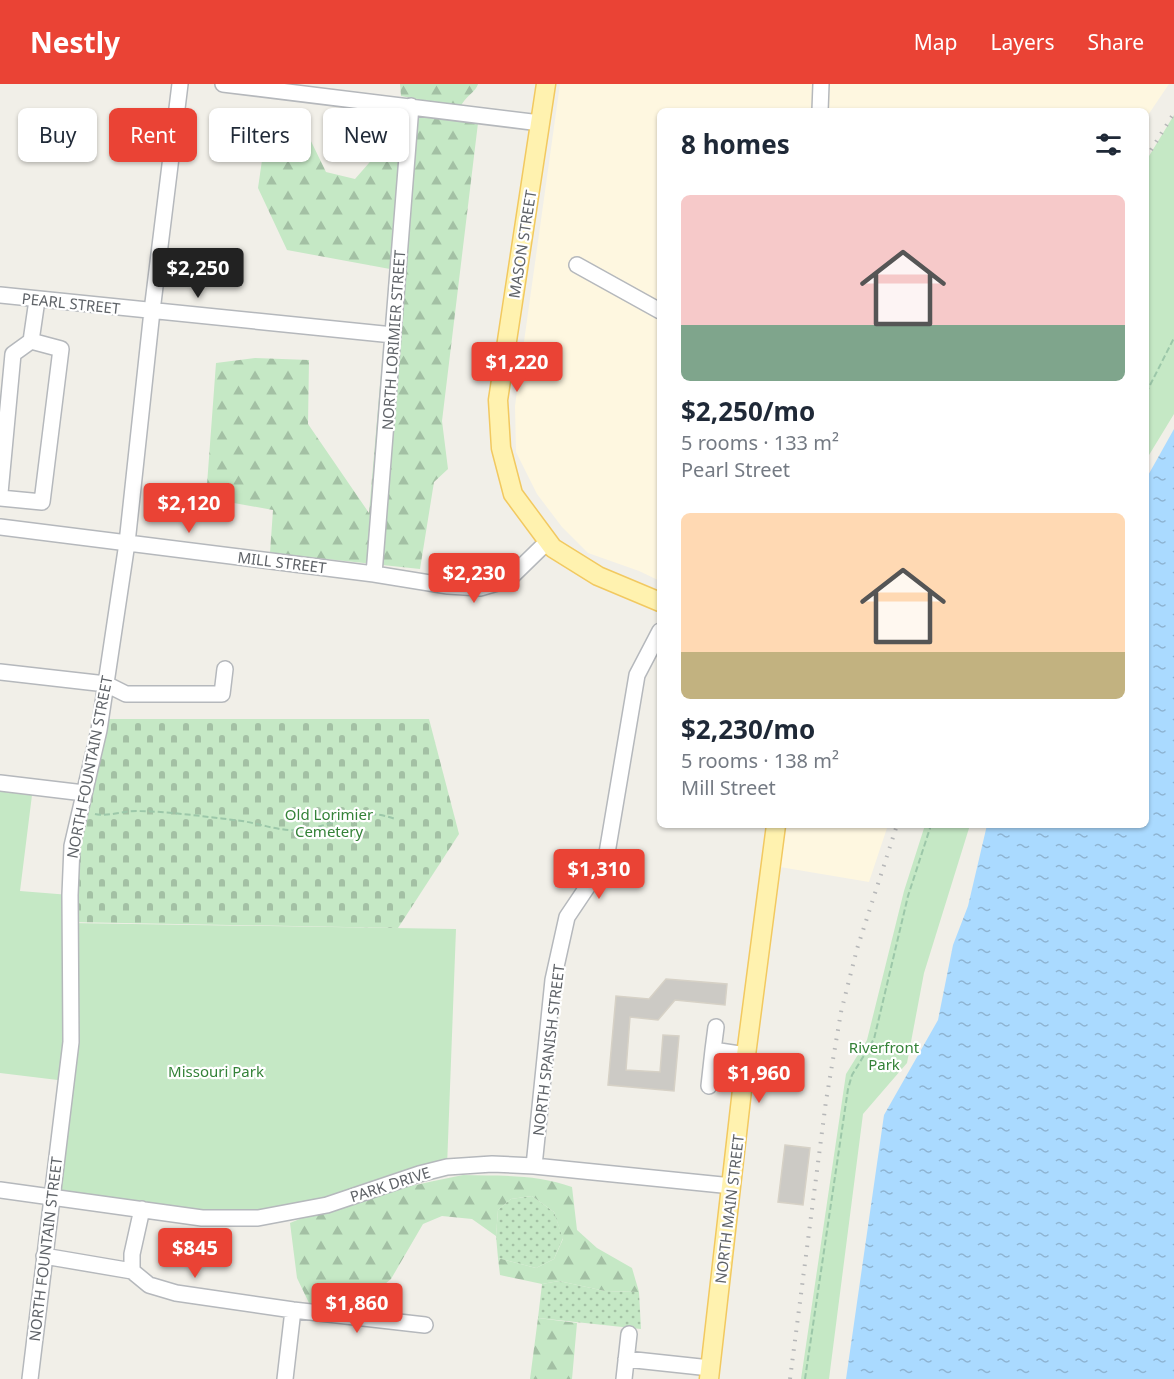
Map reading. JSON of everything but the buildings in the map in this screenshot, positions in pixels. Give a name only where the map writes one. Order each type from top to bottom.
[{"type":"main road","name":"MASON STREET","points":[[546,84],[498,400],[501,448],[513,494],[553,548],[598,576],[657,600]]},
{"type":"main road","points":[[640,592],[657,584]]},
{"type":"main road","name":"NORTH MAIN STREET","points":[[709,1373],[746,1054],[776,828]]},
{"type":"street","name":"NORTH FOUNTAIN STREET","points":[[30,1379],[71,1042],[69,895],[72,846],[99,730],[127,543],[180,84]]},
{"type":"street","points":[[223,84],[540,123]]},
{"type":"street","points":[[820,108],[821,84]]},
{"type":"street","name":"NORTH LORIMIER STREET","points":[[374,574],[411,106]]},
{"type":"street","points":[[577,264],[657,309]]},
{"type":"street","name":"PEARL STREET","points":[[0,295],[393,335]]},
{"type":"street","points":[[0,493],[13,354],[31,341],[37,300]]},
{"type":"street","points":[[0,498],[42,502],[61,349],[31,341]]},
{"type":"street","name":"MILL STREET","points":[[0,527],[374,574],[448,586],[480,588],[508,580],[548,541]]},
{"type":"street","name":"NORTH SPANISH STREET","points":[[534,1166],[554,980],[567,917],[606,859],[637,675],[657,637]]},
{"type":"street","points":[[0,672],[106,684],[126,694],[222,694],[225,669]]},
{"type":"street","points":[[0,783],[84,793]]},
{"type":"street","points":[[709,1086],[716,1027]]},
{"type":"street","points":[[713,1050],[746,1054]]},
{"type":"street","name":"PARK DRIVE","points":[[0,1190],[202,1218],[258,1218],[327,1205],[418,1174],[447,1167],[492,1164],[534,1166],[732,1186]]},
{"type":"street","points":[[132,1270],[132,1254],[142,1209]]},
{"type":"street","points":[[44,1256],[132,1270],[149,1285],[176,1293],[293,1310],[425,1325]]},
{"type":"street","points":[[285,1379],[293,1310]]},
{"type":"street","points":[[624,1379],[629,1334]]},
{"type":"street","points":[[626,1359],[709,1373]]},
{"type":"path","points":[[1149,387],[1174,338]]},
{"type":"path","points":[[80,811],[103,816],[138,811],[243,821],[300,830],[362,814],[380,813],[395,819]]},
{"type":"path","points":[[805,1379],[848,1089],[852,1075],[874,1039],[908,896],[930,828]]},
{"type":"shaded area","points":[[560,84],[1169,84],[1149,114],[1149,108],[657,108],[657,580],[588,553],[562,527],[537,494],[516,452],[515,406]]},
{"type":"shaded area","points":[[786,828],[887,828],[869,882],[780,867]]},
{"type":"green space","points":[[400,84],[478,84],[460,108],[401,96]]},
{"type":"green space","points":[[409,114],[478,123],[442,421],[448,469],[434,482],[420,569],[270,553],[273,510],[206,498],[216,363],[255,358],[309,360],[308,424],[369,513],[390,269],[287,250],[258,188],[262,162],[311,162],[311,141],[326,172],[355,179],[370,162],[409,162]]},
{"type":"green space","points":[[1174,115],[1174,414],[1149,455],[1149,156]]},
{"type":"green space","name":"Old Lorimier Cemetery","points":[[100,719],[429,719],[459,834],[398,928],[70,922],[72,846]]},
{"type":"green space","name":"Missouri Park","points":[[0,783],[33,787],[20,891],[70,895],[69,923],[456,929],[447,1167],[258,1218],[51,1197],[66,1081],[0,1073]]},
{"type":"green space","name":"Riverfront Park","points":[[924,828],[969,828],[924,973],[907,1063],[863,1114],[829,1379],[801,1379],[846,1074],[867,1040],[904,891]]},
{"type":"green space","points":[[463,1175],[532,1178],[572,1187],[577,1230],[597,1248],[632,1268],[639,1292],[605,1291],[559,1281],[542,1284],[500,1275],[498,1258],[536,1268],[554,1259],[563,1239],[554,1212],[532,1196],[511,1199],[498,1210],[496,1236],[472,1219],[442,1216],[423,1224],[391,1279],[355,1309],[348,1311],[309,1303],[297,1278],[290,1223],[354,1200]]},
{"type":"green space","points":[[532,1196],[554,1212],[563,1238],[554,1259],[536,1268],[498,1258],[496,1236],[498,1210],[511,1199]]},
{"type":"green space","points":[[559,1281],[605,1291],[639,1292],[641,1329],[538,1318],[542,1284]]},
{"type":"green space","points":[[538,1318],[577,1323],[572,1379],[530,1379]]},
{"type":"water","points":[[1174,429],[1174,1379],[846,1379],[884,1115],[938,1020],[953,945],[968,906],[986,828],[1149,828],[1149,474]]},
{"type":"railway","points":[[1149,153],[1174,113]]},
{"type":"railway","points":[[790,1379],[826,1101],[841,1012],[857,949],[896,828]]}]
